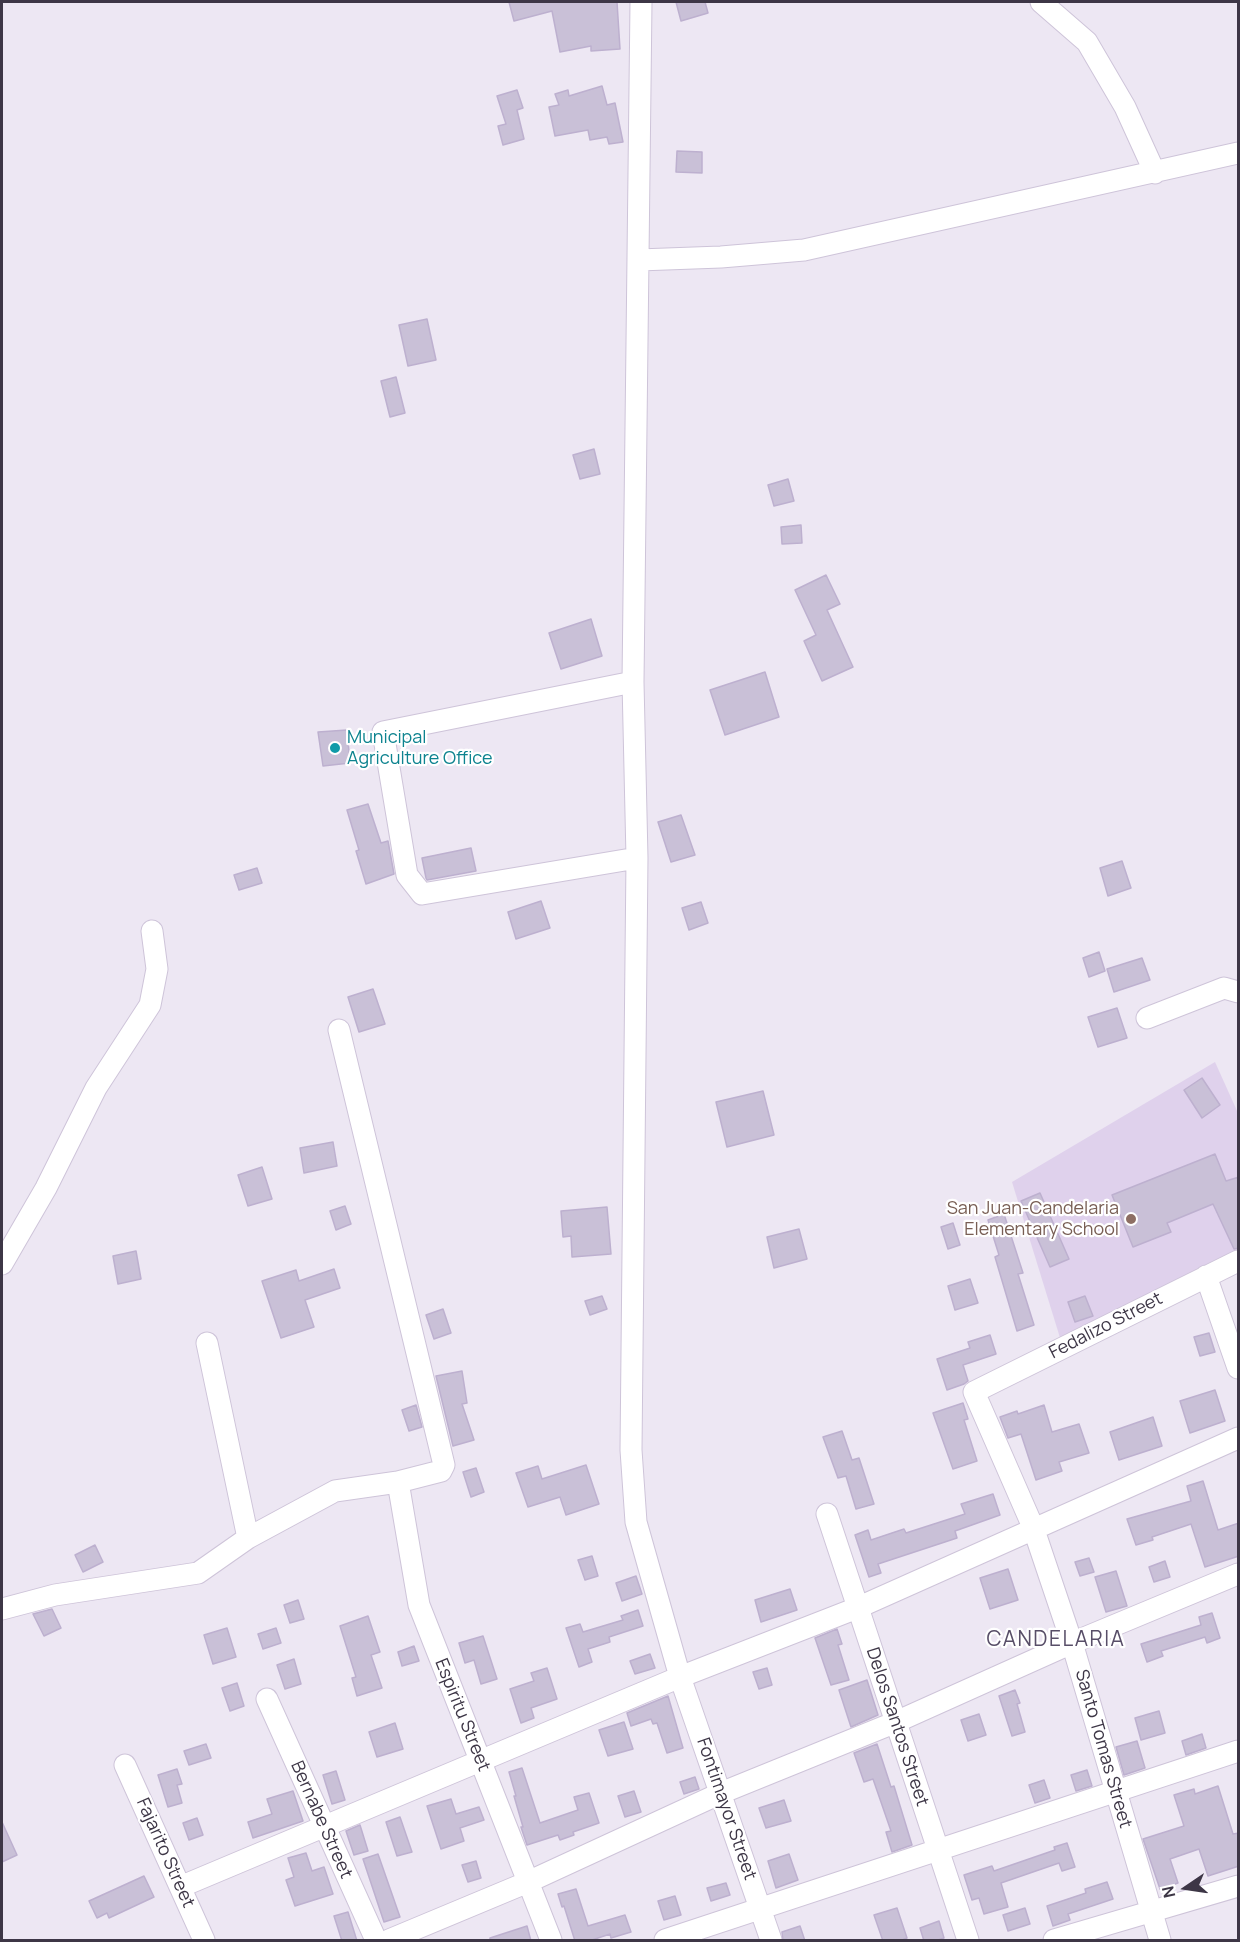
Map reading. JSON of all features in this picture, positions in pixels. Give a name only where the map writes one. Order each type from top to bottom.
[{"type":"street","name":"Fontimayor Street","points":[[641,2],[633,682],[637,858],[631,1450],[636,1522],[680,1677],[771,1941]]},
{"type":"street","points":[[1041,2],[1087,42],[1125,107],[1155,173]]},
{"type":"street","points":[[639,260],[804,250],[1239,153]]},
{"type":"street","points":[[633,682],[383,732],[407,875],[422,894],[637,858]]},
{"type":"street","points":[[2,1264],[46,1188],[96,1088],[150,1005],[157,969],[152,931]]},
{"type":"street","points":[[1148,1018],[1224,988],[1239,992]]},
{"type":"street","points":[[2,1609],[55,1595],[198,1573],[248,1538],[335,1491],[398,1482],[441,1471],[444,1465],[339,1030]]},
{"type":"street","name":"Fedalizo Street","points":[[974,1392],[1239,1261]]},
{"type":"street","points":[[1206,1276],[1239,1368]]},
{"type":"street","points":[[207,1343],[248,1538]]},
{"type":"street","name":"Santo Tomas Street","points":[[974,1392],[1033,1527],[1072,1643],[1160,1941]]},
{"type":"street","points":[[180,1887],[680,1677],[857,1608],[1033,1527],[1239,1438]]},
{"type":"street","name":"Espiritu Street","points":[[398,1482],[419,1605],[551,1941]]},
{"type":"street","name":"Delos Santos Street","points":[[827,1514],[968,1941]]},
{"type":"street","points":[[389,1941],[528,1882],[721,1793],[896,1722],[1072,1643],[1239,1574]]},
{"type":"street","name":"Bernabe Street","points":[[267,1699],[376,1941]]},
{"type":"street","points":[[665,1941],[1239,1751]]},
{"type":"street","name":"Fajarito Street","points":[[125,1765],[204,1941]]},
{"type":"street","points":[[1054,1941],[1239,1886]]},
{"type":"shaded area","name":"San Juan-Candelaria Elementary School","points":[[1215,1062],[1238,1113],[1238,1255],[1061,1341],[1012,1182]]},
{"type":"building","points":[[509,2],[617,2],[620,49],[591,51],[591,46],[560,52],[552,11],[514,21]]},
{"type":"building","points":[[676,2],[705,2],[708,13],[681,21]]},
{"type":"building","points":[[602,86],[607,105],[615,103],[623,142],[609,144],[607,137],[590,140],[588,130],[555,136],[549,107],[559,105],[555,94],[568,90],[569,96]]},
{"type":"building","points":[[517,90],[523,108],[517,110],[524,139],[503,145],[498,126],[506,124],[497,96]]},
{"type":"building","points":[[677,151],[702,152],[702,173],[676,172]]},
{"type":"building","points":[[427,319],[436,360],[408,366],[399,325]]},
{"type":"building","points":[[396,377],[405,413],[390,417],[381,381]]},
{"type":"building","points":[[594,449],[600,474],[580,479],[573,455]]},
{"type":"building","points":[[788,479],[794,501],[774,506],[768,485]]},
{"type":"building","points":[[801,525],[802,543],[782,544],[781,527]]},
{"type":"building","points":[[826,575],[840,604],[827,610],[853,667],[822,681],[804,641],[816,635],[795,590]]},
{"type":"building","points":[[591,619],[602,656],[561,669],[549,633]]},
{"type":"building","points":[[765,672],[779,717],[725,735],[710,690]]},
{"type":"building","name":"Municipal Agriculture Office","points":[[347,730],[350,763],[323,766],[318,732]]},
{"type":"building","points":[[368,804],[381,843],[388,841],[394,874],[366,884],[347,810]]},
{"type":"building","points":[[681,815],[695,855],[671,862],[658,822]]},
{"type":"building","points":[[471,848],[476,871],[427,880],[422,858]]},
{"type":"building","points":[[1122,861],[1131,888],[1108,896],[1100,868]]},
{"type":"building","points":[[257,868],[262,883],[239,890],[234,875]]},
{"type":"building","points":[[541,901],[550,928],[516,939],[508,912]]},
{"type":"building","points":[[701,902],[708,923],[689,930],[682,908]]},
{"type":"building","points":[[1099,952],[1105,971],[1089,977],[1083,958]]},
{"type":"building","points":[[1142,958],[1150,980],[1114,992],[1107,969]]},
{"type":"building","points":[[373,989],[385,1024],[359,1032],[348,997]]},
{"type":"building","points":[[1117,1008],[1127,1038],[1098,1047],[1088,1017]]},
{"type":"building","points":[[1202,1078],[1220,1105],[1202,1118],[1184,1090]]},
{"type":"building","points":[[763,1091],[774,1135],[727,1147],[716,1102]]},
{"type":"building","points":[[333,1142],[337,1166],[304,1173],[300,1148]]},
{"type":"building","points":[[1215,1154],[1226,1181],[1239,1177],[1239,1248],[1234,1249],[1213,1204],[1167,1223],[1171,1232],[1133,1247],[1112,1195]]},
{"type":"building","points":[[262,1167],[272,1199],[248,1206],[238,1175]]},
{"type":"building","points":[[1040,1193],[1069,1259],[1050,1267],[1021,1201]]},
{"type":"building","points":[[345,1206],[351,1224],[336,1230],[330,1211]]},
{"type":"building","points":[[607,1207],[611,1254],[572,1257],[571,1236],[563,1237],[561,1211]]},
{"type":"building","points":[[1004,1214],[1023,1273],[1018,1274],[1034,1325],[1017,1331],[995,1257],[999,1255],[988,1220]]},
{"type":"building","points":[[953,1223],[960,1245],[948,1249],[941,1227]]},
{"type":"building","points":[[799,1229],[807,1259],[774,1268],[767,1237]]},
{"type":"building","points":[[136,1251],[141,1279],[118,1284],[113,1256]]},
{"type":"building","points":[[334,1269],[340,1288],[305,1300],[314,1327],[281,1338],[262,1281],[296,1270],[299,1281]]},
{"type":"building","points":[[970,1279],[978,1303],[955,1310],[948,1286]]},
{"type":"building","points":[[602,1296],[607,1309],[590,1315],[585,1301]]},
{"type":"building","points":[[1085,1296],[1093,1316],[1075,1322],[1068,1302]]},
{"type":"building","points":[[443,1309],[451,1333],[434,1339],[426,1315]]},
{"type":"building","points":[[1209,1333],[1215,1352],[1200,1356],[1194,1337]]},
{"type":"building","points":[[990,1335],[996,1354],[963,1365],[968,1381],[947,1390],[937,1359],[970,1348],[968,1342]]},
{"type":"building","points":[[462,1371],[467,1403],[462,1404],[474,1440],[453,1446],[436,1376]]},
{"type":"building","points":[[1215,1390],[1225,1421],[1190,1433],[1180,1401]]},
{"type":"building","points":[[963,1403],[968,1419],[964,1420],[977,1461],[953,1469],[933,1413]]},
{"type":"building","points":[[416,1405],[422,1427],[409,1431],[402,1410]]},
{"type":"building","points":[[1044,1405],[1052,1432],[1079,1424],[1089,1453],[1059,1462],[1062,1471],[1036,1480],[1021,1434],[1008,1438],[1000,1417],[1017,1411],[1018,1414]]},
{"type":"building","points":[[1153,1417],[1162,1446],[1119,1460],[1110,1432]]},
{"type":"building","points":[[842,1431],[852,1460],[859,1458],[874,1504],[856,1509],[846,1476],[838,1478],[823,1437]]},
{"type":"building","points":[[586,1465],[599,1504],[566,1515],[560,1497],[528,1507],[516,1473],[538,1466],[542,1479]]},
{"type":"building","points":[[476,1468],[484,1492],[471,1497],[463,1472]]},
{"type":"building","points":[[1203,1481],[1218,1530],[1239,1523],[1239,1556],[1205,1567],[1191,1524],[1136,1545],[1127,1519],[1191,1501],[1187,1486]]},
{"type":"building","points":[[993,1494],[1000,1515],[955,1531],[957,1538],[878,1564],[881,1573],[869,1577],[855,1535],[868,1530],[871,1540],[904,1529],[906,1533],[965,1514],[961,1504]]},
{"type":"building","points":[[95,1545],[103,1562],[83,1572],[75,1555]]},
{"type":"building","points":[[592,1556],[598,1576],[585,1580],[578,1560]]},
{"type":"building","points":[[1089,1558],[1094,1572],[1080,1576],[1075,1562]]},
{"type":"building","points":[[1165,1561],[1170,1577],[1154,1582],[1149,1567]]},
{"type":"building","points":[[1008,1569],[1018,1600],[990,1609],[980,1578]]},
{"type":"building","points":[[1116,1571],[1127,1606],[1106,1612],[1095,1577]]},
{"type":"building","points":[[636,1576],[642,1594],[622,1601],[616,1583]]},
{"type":"building","points":[[790,1589],[797,1610],[761,1622],[755,1600]]},
{"type":"building","points":[[298,1600],[304,1619],[290,1623],[284,1605]]},
{"type":"building","points":[[52,1609],[61,1628],[44,1636],[33,1614]]},
{"type":"building","points":[[638,1610],[643,1626],[609,1637],[610,1642],[588,1649],[592,1662],[579,1667],[566,1628],[580,1624],[583,1632],[623,1620],[621,1616]]},
{"type":"building","points":[[1212,1613],[1220,1638],[1207,1643],[1205,1637],[1161,1651],[1163,1656],[1147,1662],[1141,1644],[1201,1625],[1199,1617]]},
{"type":"building","points":[[368,1616],[380,1652],[371,1655],[382,1688],[357,1696],[352,1678],[356,1677],[340,1626]]},
{"type":"building","points":[[227,1628],[236,1657],[213,1664],[204,1635]]},
{"type":"building","points":[[276,1628],[281,1643],[263,1649],[258,1634]]},
{"type":"building","points":[[837,1629],[842,1644],[838,1645],[849,1680],[831,1685],[815,1638]]},
{"type":"building","points":[[483,1636],[497,1679],[481,1684],[474,1660],[465,1663],[459,1643]]},
{"type":"building","points":[[414,1646],[419,1661],[402,1666],[398,1652]]},
{"type":"building","points":[[650,1654],[655,1668],[635,1674],[630,1661]]},
{"type":"building","points":[[294,1659],[301,1684],[285,1689],[277,1665]]},
{"type":"building","points":[[547,1668],[557,1699],[531,1708],[534,1718],[521,1723],[510,1689],[534,1681],[531,1673]]},
{"type":"building","points":[[767,1668],[772,1685],[759,1689],[753,1672]]},
{"type":"building","points":[[867,1680],[878,1715],[851,1727],[839,1690]]},
{"type":"building","points":[[237,1683],[244,1706],[230,1711],[222,1688]]},
{"type":"building","points":[[1015,1690],[1020,1703],[1017,1704],[1025,1732],[1012,1736],[999,1696]]},
{"type":"building","points":[[668,1696],[683,1748],[667,1753],[657,1723],[653,1724],[651,1719],[631,1726],[627,1713]]},
{"type":"building","points":[[1159,1711],[1165,1733],[1141,1740],[1135,1718]]},
{"type":"building","points":[[979,1714],[986,1735],[968,1741],[961,1720]]},
{"type":"building","points":[[624,1722],[633,1749],[608,1756],[599,1730]]},
{"type":"building","points":[[395,1723],[403,1749],[377,1757],[369,1732]]},
{"type":"building","points":[[1202,1734],[1206,1748],[1186,1755],[1182,1741]]},
{"type":"building","points":[[1137,1741],[1145,1768],[1124,1775],[1116,1747]]},
{"type":"building","points":[[206,1744],[211,1758],[189,1765],[184,1751]]},
{"type":"building","points":[[877,1744],[891,1787],[894,1786],[912,1845],[892,1852],[886,1832],[891,1831],[873,1779],[864,1782],[854,1753]]},
{"type":"building","points":[[522,1768],[540,1823],[578,1810],[574,1797],[589,1793],[599,1823],[573,1832],[574,1835],[560,1840],[558,1835],[527,1845],[509,1772]]},
{"type":"building","points":[[177,1769],[182,1784],[177,1785],[182,1803],[168,1807],[158,1775]]},
{"type":"building","points":[[1087,1770],[1092,1786],[1076,1791],[1071,1775]]},
{"type":"building","points":[[336,1771],[345,1800],[332,1804],[323,1775]]},
{"type":"building","points":[[695,1777],[699,1789],[684,1794],[680,1782]]},
{"type":"building","points":[[1044,1780],[1050,1798],[1035,1803],[1029,1785]]},
{"type":"building","points":[[1218,1786],[1233,1834],[1239,1833],[1239,1866],[1208,1876],[1199,1849],[1170,1859],[1178,1883],[1160,1889],[1143,1839],[1184,1826],[1174,1795],[1194,1789],[1195,1794]]},
{"type":"building","points":[[293,1791],[303,1821],[253,1838],[248,1822],[272,1814],[267,1799]]},
{"type":"building","points":[[634,1791],[641,1812],[625,1817],[618,1796]]},
{"type":"building","points":[[451,1799],[456,1814],[479,1807],[484,1820],[460,1828],[464,1841],[441,1849],[427,1806]]},
{"type":"building","points":[[784,1800],[791,1821],[766,1828],[759,1808]]},
{"type":"building","points":[[400,1817],[412,1852],[397,1856],[386,1822]]},
{"type":"building","points":[[197,1818],[203,1835],[189,1840],[183,1823]]},
{"type":"building","points":[[2,1822],[17,1855],[2,1862]]},
{"type":"building","points":[[360,1825],[368,1851],[354,1855],[346,1831]]},
{"type":"building","points":[[1067,1843],[1075,1867],[1062,1871],[1059,1863],[1001,1883],[1008,1907],[984,1914],[979,1898],[972,1900],[964,1875],[992,1866],[994,1871],[1055,1850],[1054,1847]]},
{"type":"building","points":[[306,1853],[312,1871],[324,1867],[333,1894],[295,1906],[286,1880],[294,1877],[288,1858]]},
{"type":"building","points":[[378,1854],[400,1917],[384,1922],[363,1859]]},
{"type":"building","points":[[789,1854],[798,1880],[776,1888],[768,1861]]},
{"type":"building","points":[[476,1861],[481,1878],[468,1882],[462,1865]]},
{"type":"building","points":[[144,1876],[154,1897],[109,1918],[107,1913],[97,1918],[89,1901]]},
{"type":"building","points":[[1107,1882],[1113,1899],[1068,1914],[1070,1920],[1053,1926],[1047,1906],[1086,1893],[1085,1889]]},
{"type":"building","points":[[726,1883],[730,1895],[711,1901],[707,1888]]},
{"type":"building","points":[[576,1889],[588,1926],[625,1915],[631,1932],[611,1938],[610,1934],[589,1941],[575,1941],[558,1894]]},
{"type":"building","points":[[675,1896],[681,1915],[664,1920],[658,1901]]},
{"type":"building","points":[[897,1908],[907,1938],[900,1941],[883,1941],[874,1915]]},
{"type":"building","points":[[1025,1908],[1030,1924],[1008,1931],[1003,1915]]},
{"type":"building","points":[[348,1912],[357,1941],[342,1941],[334,1916]]},
{"type":"building","points":[[939,1921],[944,1938],[924,1941],[920,1928]]},
{"type":"building","points":[[527,1926],[531,1941],[490,1941],[490,1938]]},
{"type":"building","points":[[800,1926],[805,1941],[783,1941],[782,1932]]},
{"type":"place","name":"Municipal Agriculture Office","points":[[335,748]]},
{"type":"place","name":"San Juan-Candelaria Elementary School","points":[[1131,1219]]},
{"type":"district","name":"CANDELARIA","points":[[1056,1640]]}]
